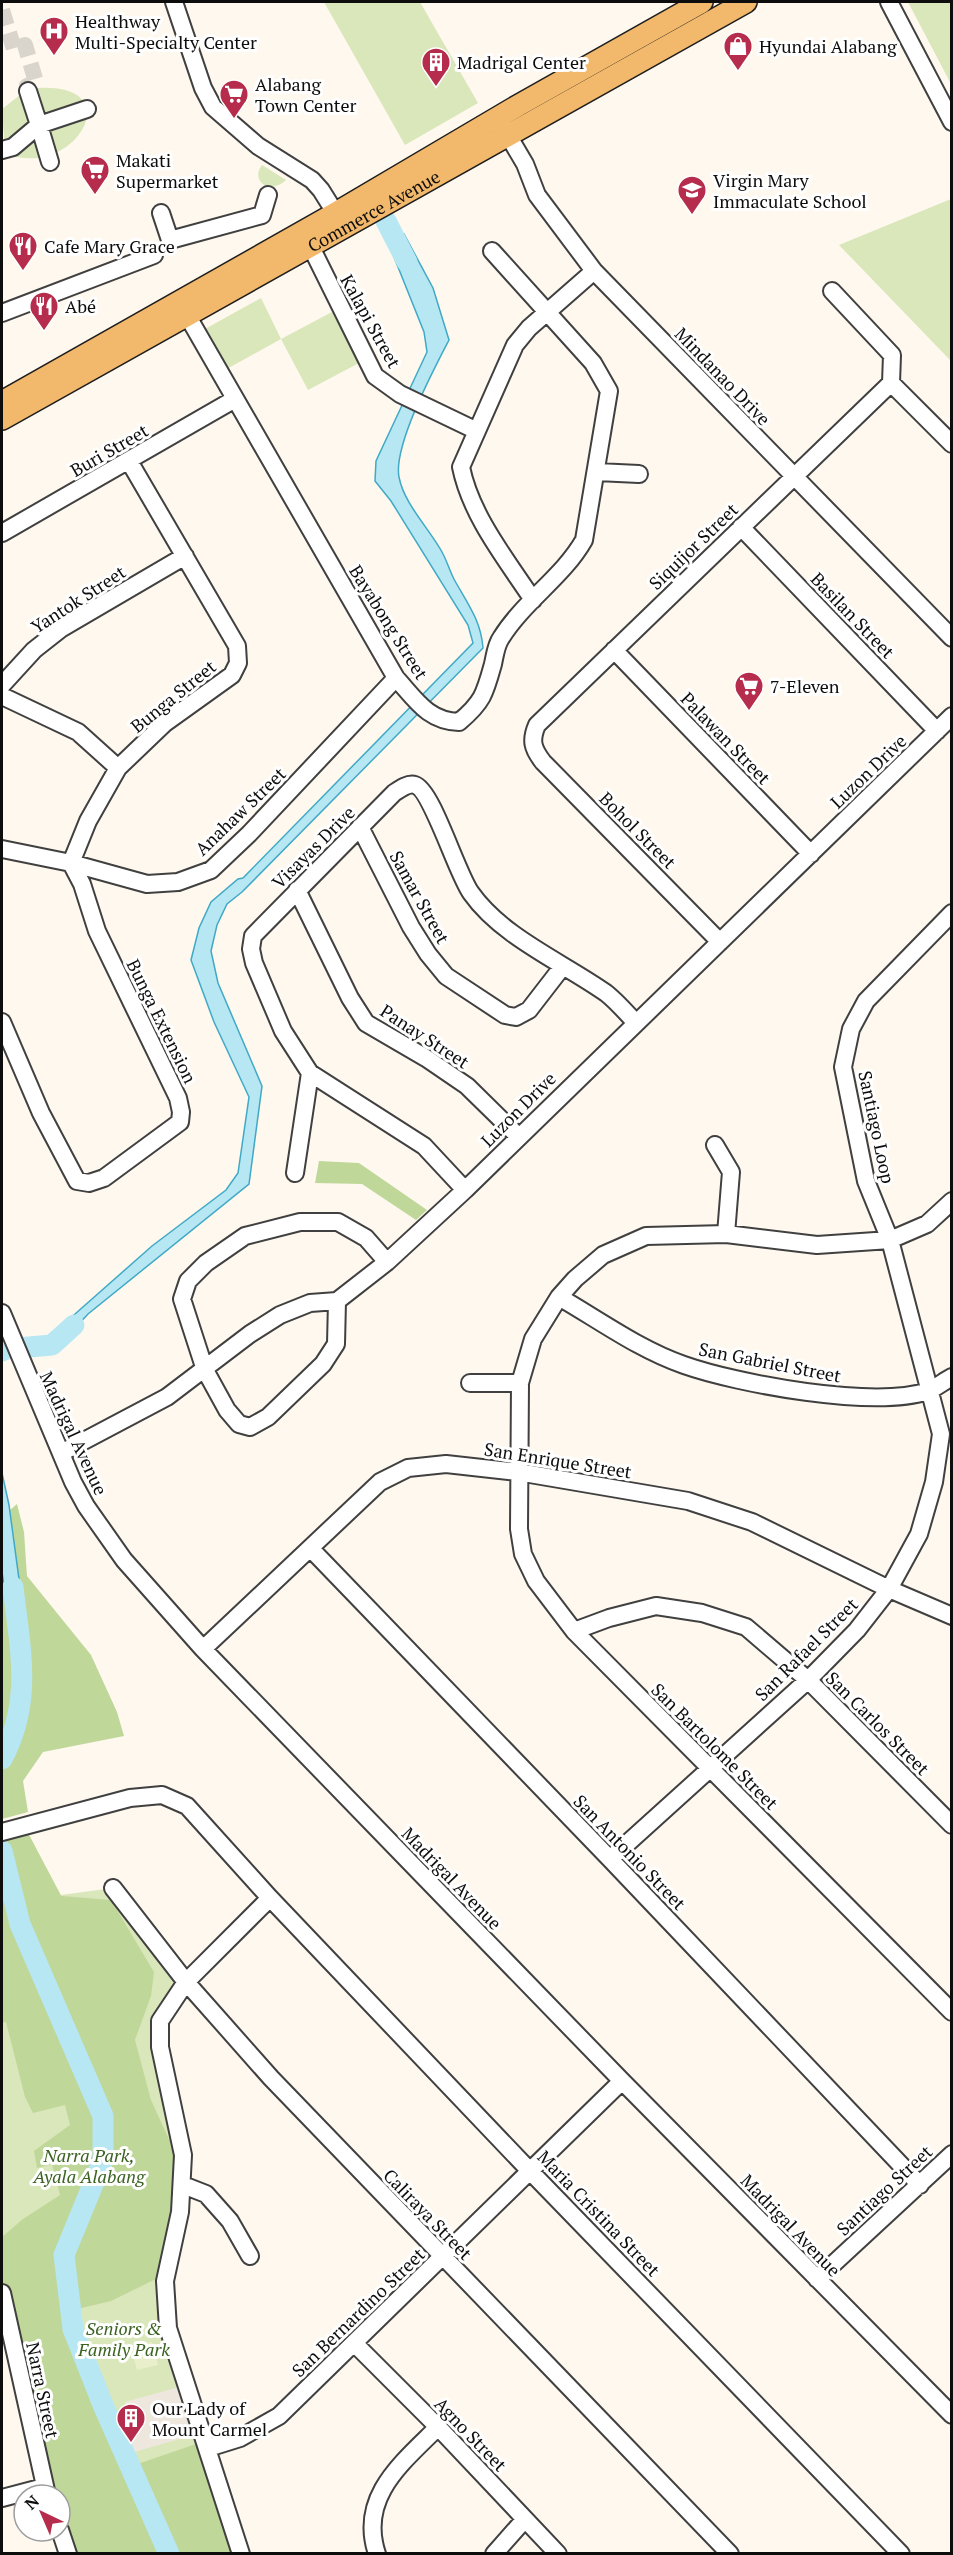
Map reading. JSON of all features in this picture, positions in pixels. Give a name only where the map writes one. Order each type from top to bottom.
[{"type":"main road","name":"Commerce Avenue","points":[[664,35],[702,2]]},
{"type":"main road","name":"Commerce Avenue","points":[[2,402],[340,221],[664,35],[746,2]]},
{"type":"main road","name":"Commerce Avenue","points":[[2,419],[311,247],[340,221]]},
{"type":"street","points":[[174,2],[203,88],[213,107],[274,157],[312,180],[340,221]]},
{"type":"street","points":[[889,2],[951,122]]},
{"type":"street","points":[[28,91],[50,162]]},
{"type":"street","points":[[2,150],[13,147],[39,125],[87,109]]},
{"type":"street","name":"Mindanao Drive","points":[[503,126],[525,164],[537,195],[594,271],[951,638]]},
{"type":"street","points":[[162,213],[170,240],[261,215],[268,195]]},
{"type":"street","name":"Kalapi Street","points":[[311,247],[375,376],[400,394],[428,405],[477,431]]},
{"type":"street","name":"Bayabong Street","points":[[187,315],[396,678],[428,712],[444,721],[459,722],[477,706],[488,684],[499,641],[510,625],[575,555],[584,540],[609,391],[593,363],[492,251]]},
{"type":"street","points":[[2,313],[154,255]]},
{"type":"street","points":[[533,600],[476,510],[465,485],[461,467],[515,345],[529,328],[594,271]]},
{"type":"street","points":[[832,291],[892,356],[891,382],[951,444]]},
{"type":"street","name":"Siquijor Street","points":[[532,743],[537,725],[891,382]]},
{"type":"street","name":"Buri Street","points":[[2,533],[235,399]]},
{"type":"street","name":"Bunga Street","points":[[71,863],[88,821],[118,768],[165,723],[232,675],[238,663],[237,646],[129,461]]},
{"type":"street","points":[[597,472],[639,474]]},
{"type":"street","name":"Basilan Street","points":[[741,527],[937,731]]},
{"type":"street","name":"Yantok Street","points":[[2,685],[34,650],[62,628],[185,556]]},
{"type":"street","name":"Palawan Street","points":[[614,650],[811,854]]},
{"type":"street","name":"Anahaw Street","points":[[2,849],[71,863],[147,884],[178,882],[211,870],[257,825],[396,678]]},
{"type":"street","points":[[2,696],[78,732],[118,768]]},
{"type":"street","name":"Luzon Drive","points":[[337,1301],[387,1262],[465,1190],[951,716]]},
{"type":"street","name":"Bohol Street","points":[[532,743],[543,762],[720,942]]},
{"type":"street","name":"Visayas Drive","points":[[465,1190],[424,1146],[310,1074],[283,1031],[254,963],[251,949],[253,936],[394,793],[405,786],[415,785],[423,790],[430,800],[465,883],[486,912],[607,994],[635,1022]]},
{"type":"street","name":"Samar Street","points":[[360,827],[411,927],[446,976],[505,1015],[516,1017],[529,1010],[563,966]]},
{"type":"street","name":"Bunga Extension","points":[[2,1022],[41,1113],[77,1181],[89,1183],[104,1178],[180,1122],[181,1112],[178,1098],[97,932],[82,884],[71,863]]},
{"type":"street","name":"Panay Street","points":[[297,890],[350,998],[366,1023],[426,1058],[466,1086],[518,1136]]},
{"type":"street","name":"Santiago Loop","points":[[890,1240],[866,1181],[843,1067],[851,1029],[866,1002],[951,913]]},
{"type":"street","points":[[295,1173],[310,1074]]},
{"type":"street","points":[[715,1145],[731,1172],[726,1234]]},
{"type":"street","name":"San Bartolome Street","points":[[951,1201],[927,1224],[890,1240],[817,1245],[726,1234],[646,1236],[603,1255],[559,1296],[533,1339],[520,1383],[518,1472],[519,1529],[523,1554],[536,1581],[574,1631],[951,2012]]},
{"type":"street","points":[[61,1453],[167,1397],[205,1370],[250,1334],[280,1315],[310,1303],[337,1301],[336,1344],[323,1364],[268,1417],[250,1427],[238,1424],[227,1410],[205,1370],[182,1299],[188,1281],[206,1263],[245,1236],[300,1222],[338,1222],[366,1238],[387,1262]]},
{"type":"street","name":"San Rafael Street","points":[[610,1858],[808,1680],[857,1630],[889,1589],[919,1534],[934,1482],[940,1434],[890,1240]]},
{"type":"street","name":"San Gabriel Street","points":[[559,1296],[651,1349],[682,1364],[715,1374],[790,1389],[855,1397],[904,1396],[929,1391],[951,1377]]},
{"type":"street","name":"Madrigal Avenue","points":[[2,1313],[20,1360],[86,1506],[124,1560],[203,1648],[622,2081],[951,2415]]},
{"type":"street","points":[[470,1383],[520,1383]]},
{"type":"street","name":"San Enrique Street","points":[[203,1648],[380,1482],[408,1468],[446,1464],[518,1472],[688,1501],[752,1522],[889,1589],[951,1616]]},
{"type":"street","name":"San Antonio Street","points":[[310,1549],[610,1858],[920,2185]]},
{"type":"street","name":"San Carlos Street","points":[[574,1631],[609,1618],[656,1606],[702,1614],[746,1627],[808,1680],[951,1825]]},
{"type":"street","name":"Maria Cristina Street","points":[[8,1830],[130,1798],[162,1795],[187,1806],[270,1898],[529,2170],[901,2553]]},
{"type":"street","name":"Caliraya Street","points":[[113,1888],[186,1982],[271,2079],[730,2553]]},
{"type":"street","points":[[241,2553],[168,2328],[165,2281],[180,2212],[183,2155],[160,2047],[160,2021],[186,1982],[270,1898]]},
{"type":"street","name":"San Bernardino Street","points":[[208,2448],[240,2438],[279,2416],[622,2081]]},
{"type":"street","name":"Santiago Street","points":[[817,2279],[951,2154]]},
{"type":"street","points":[[183,2185],[206,2194],[230,2221],[250,2256]]},
{"type":"street","name":"Narra Street","points":[[2,2293],[44,2483]]},
{"type":"street","name":"Agno Street","points":[[354,2343],[558,2553]]},
{"type":"street","points":[[377,2553],[371,2536],[376,2502],[395,2470],[438,2427]]},
{"type":"street","points":[[494,2553],[525,2519]]},
{"type":"green space","points":[[324,2],[420,2],[478,103],[405,145]]},
{"type":"green space","points":[[908,2],[951,2],[951,84]]},
{"type":"green space","points":[[39,88],[67,91],[82,100],[87,114],[82,130],[70,144],[52,154],[29,158],[4,153],[2,109],[20,95]]},
{"type":"green space","points":[[262,165],[286,180],[273,187],[263,184],[258,176]]},
{"type":"green space","points":[[951,199],[951,361],[839,245]]},
{"type":"green space","points":[[261,298],[281,339],[225,370],[205,329]]},
{"type":"green space","points":[[332,312],[359,363],[308,390],[281,339]]},
{"type":"green space","points":[[319,1161],[359,1163],[427,1210],[416,1220],[362,1184],[315,1183]]},
{"type":"green space","points":[[17,1504],[24,1532],[27,1576],[91,1655],[117,1712],[124,1736],[43,1752],[23,1781],[28,1812],[2,1819],[2,1517]]},
{"type":"green space","name":"Narra Park, Ayala Alabang","points":[[28,1833],[61,1895],[113,1888],[185,1983],[159,2020],[177,2157],[161,2329],[196,2444],[233,2553],[72,2522],[72,2483],[57,2483],[2,2279],[2,1926]]},
{"type":"green space","name":"Narra Park, Ayala Alabang","points":[[28,1833],[61,1896],[111,1900],[154,1972],[151,1996],[135,2040],[151,2100],[177,2157],[177,2187],[160,2277],[111,2301],[65,2312],[76,2352],[126,2468],[196,2444],[233,2553],[72,2553],[68,2543],[72,2543],[72,2483],[48,2483],[2,2279],[2,2237],[23,2219],[60,2195],[52,2164],[37,2168],[34,2151],[70,2125],[65,2105],[33,2113],[25,2097],[6,2022],[2,2023],[2,1839]]},
{"type":"green space","points":[[152,2342],[158,2365],[137,2370],[131,2348]]},
{"type":"shaded area","points":[[179,2387],[193,2435],[131,2453],[121,2434],[131,2430],[125,2402]]},
{"type":"water","points":[[404,234],[433,288],[449,340],[408,428],[399,463],[399,477],[406,497],[437,543],[473,613],[480,629],[483,648],[242,892],[227,904],[217,925],[211,951],[218,983],[262,1086],[249,1184],[88,1314],[63,1341],[25,1352],[25,1341],[45,1338],[152,1246],[226,1190],[238,1173],[249,1097],[214,1022],[191,960],[199,928],[211,902],[238,879],[243,878],[473,643],[468,625],[391,501],[375,481],[376,461],[427,352],[424,332],[388,242]]},
{"type":"water","points":[[2,1473],[9,1505],[24,1616],[9,1616],[2,1572]]},
{"type":"waterway","points":[[386,221],[407,262]]},
{"type":"waterway","points":[[2,1351],[52,1345],[74,1325]]},
{"type":"waterway","points":[[2,1759],[12,1738],[21,1695],[21,1653],[13,1587]]},
{"type":"waterway","points":[[2,1851],[20,1924],[103,2116],[103,2160],[64,2255],[73,2329],[103,2405],[169,2554]]},
{"type":"tunnel","points":[[2,10],[14,49],[25,45],[36,82],[27,86],[28,91]]},
{"type":"place","name":"Healthway Multi-Specialty Center","points":[[54,56]]},
{"type":"place","name":"Hyundai Alabang","points":[[738,72]]},
{"type":"place","name":"Madrigal Center","points":[[436,88]]},
{"type":"place","name":"Alabang Town Center","points":[[234,120]]},
{"type":"place","name":"Makati Supermarket","points":[[95,196]]},
{"type":"place","name":"Virgin Mary Immaculate School","points":[[692,216]]},
{"type":"place","name":"Cafe Mary Grace","points":[[23,272]]},
{"type":"place","name":"Abé","points":[[44,332]]},
{"type":"place","name":"7-Eleven","points":[[749,712]]},
{"type":"place","name":"Our Lady of Mount Carmel","points":[[131,2444]]},
{"type":"park label","name":"Seniors & Family Park","points":[[124,2338]]}]
